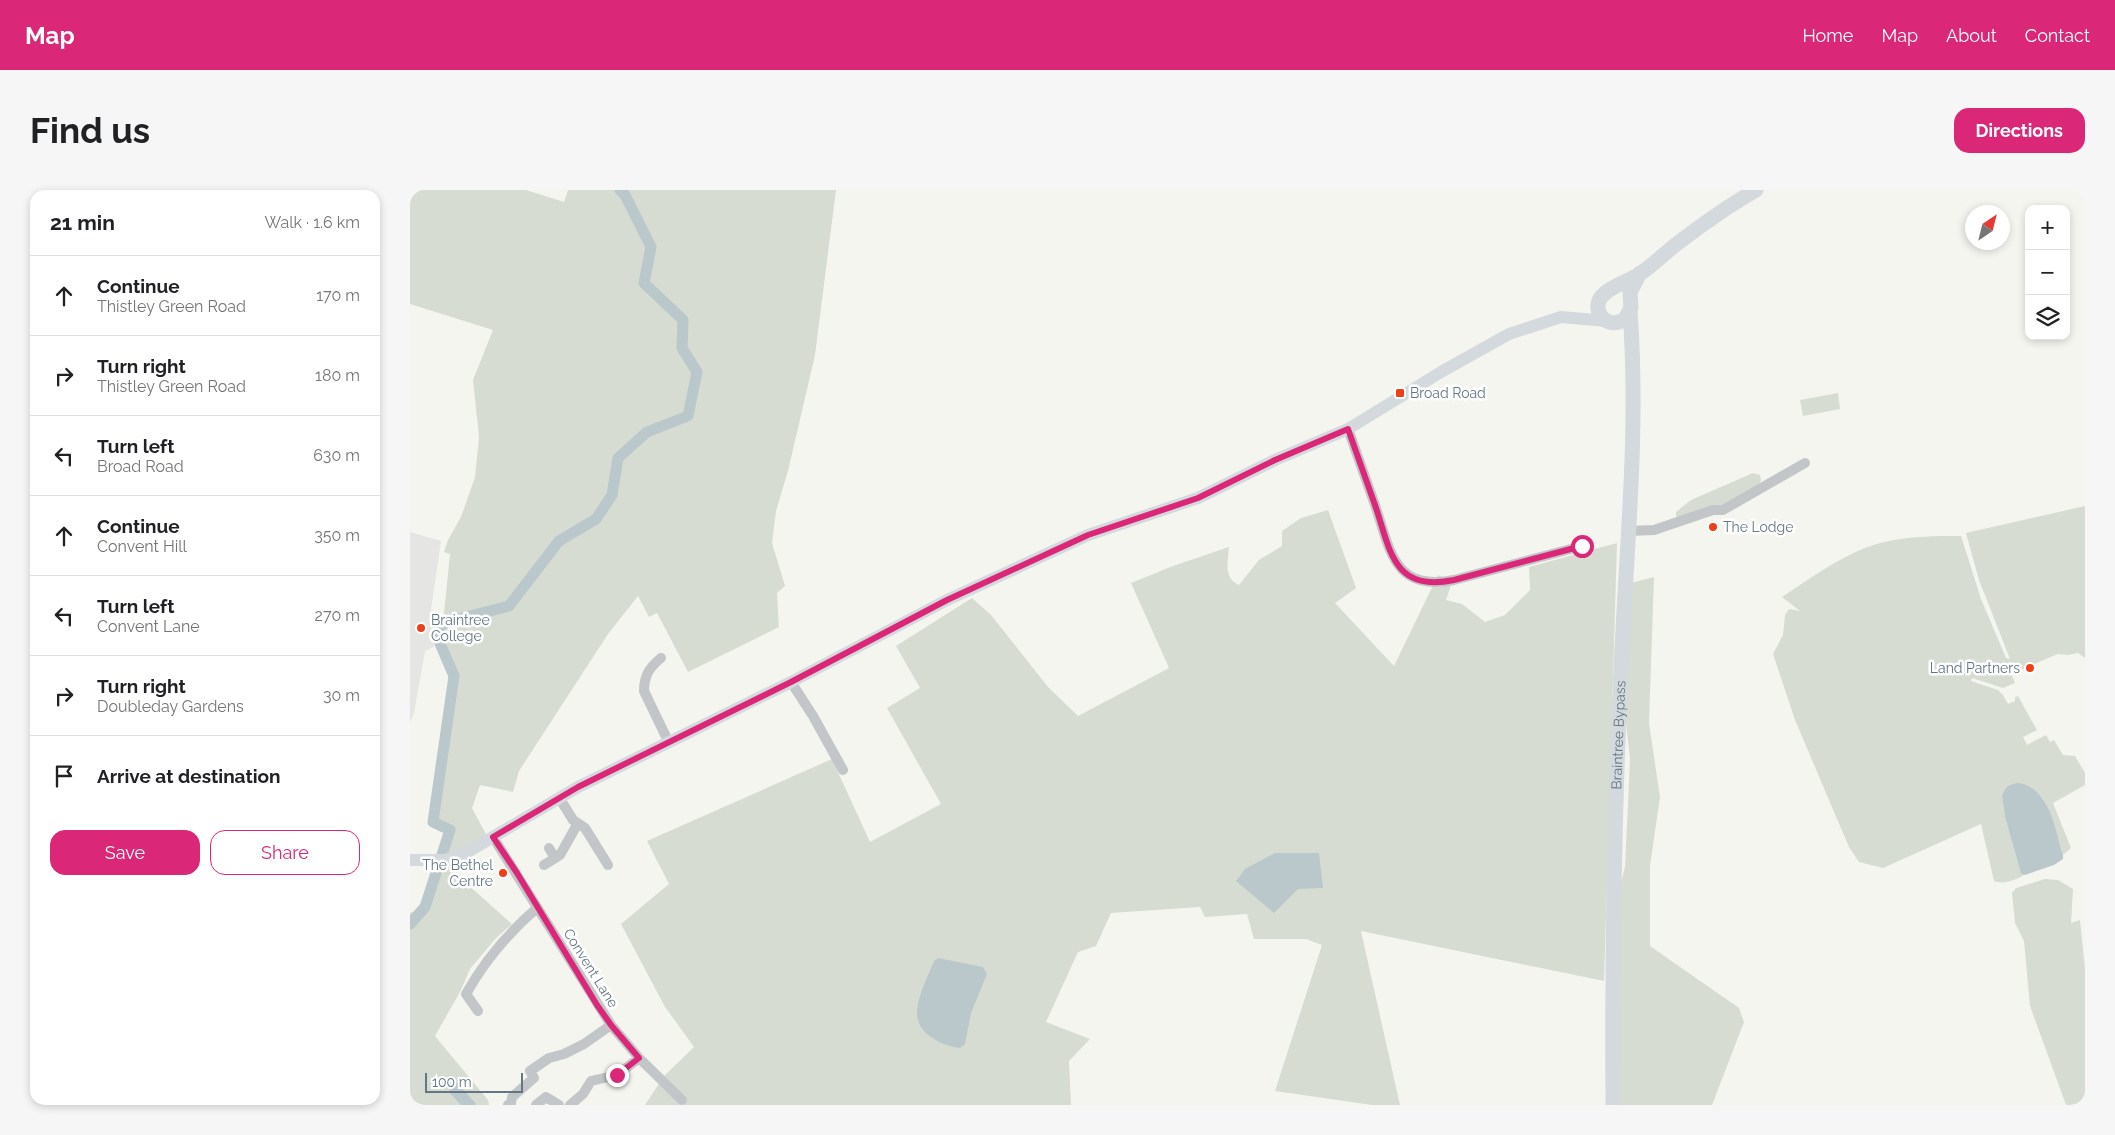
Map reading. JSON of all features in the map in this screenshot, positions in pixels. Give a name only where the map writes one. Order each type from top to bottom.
[{"type":"highway","points":[[1640,273],[1630,292],[1630,305],[1625,319],[1610,323],[1601,317],[1598,305],[1600,299],[1610,290],[1640,273],[1688,235],[1756,190]]},
{"type":"highway","points":[[1610,290],[1622,292],[1630,305]]},
{"type":"highway","name":"Braintree Bypass","points":[[1613,1105],[1612,965],[1615,806],[1634,402],[1630,305]]},
{"type":"highway","name":"Braintree Bypass","points":[[1610,323],[1623,335],[1632,365]]},
{"type":"main road","points":[[410,860],[428,861],[457,857],[578,787],[791,682],[947,600],[1088,535],[1198,498],[1275,460],[1348,429],[1441,372],[1509,334],[1544,321],[1587,312],[1598,305]]},
{"type":"main road","points":[[1569,316],[1610,323]]},
{"type":"street","points":[[1348,429],[1389,551],[1398,566],[1420,580],[1442,583],[1582,546]]},
{"type":"street","points":[[1628,531],[1654,530],[1713,510],[1723,510],[1805,463]]},
{"type":"street","points":[[661,658],[648,670],[644,691],[669,743]]},
{"type":"street","points":[[791,682],[813,716],[843,770]]},
{"type":"street","points":[[560,799],[573,820],[585,828],[608,865]]},
{"type":"street","points":[[544,865],[560,855],[578,823]]},
{"type":"street","name":"Convent Lane","points":[[493,837],[611,1025],[639,1058],[682,1100]]},
{"type":"street","points":[[549,848],[555,858]]},
{"type":"street","points":[[478,1011],[466,994],[478,972],[503,941],[538,908]]},
{"type":"street","points":[[511,1102],[534,1078],[530,1070],[549,1058],[564,1054],[584,1044],[611,1025]]},
{"type":"street","points":[[570,1105],[582,1094],[591,1081],[617,1075],[639,1058]]},
{"type":"street","points":[[536,1105],[546,1096],[559,1105]]},
{"type":"shaded area","points":[[410,190],[526,190],[564,202],[568,190],[836,190],[815,355],[788,471],[776,511],[772,543],[785,586],[777,593],[779,627],[688,672],[657,613],[649,617],[638,596],[608,634],[519,771],[513,792],[480,785],[472,808],[487,836],[462,853],[457,875],[512,924],[496,938],[470,969],[460,992],[435,1036],[488,1100],[489,1105],[410,1105],[410,913],[425,907],[450,830],[433,822],[454,676],[436,634],[443,623],[450,554],[444,552],[448,540],[461,517],[475,477],[479,437],[473,380],[493,330],[410,304]]},
{"type":"shaded area","points":[[1838,393],[1840,409],[1803,416],[1800,400]]},
{"type":"shaded area","points":[[1753,473],[1760,475],[1761,480],[1758,487],[1720,507],[1679,519],[1676,516],[1676,512],[1691,500]]},
{"type":"shaded area","points":[[2085,506],[2085,658],[2078,653],[2058,654],[2013,673],[2011,670],[2015,683],[2003,688],[1972,678],[1971,681],[1998,690],[2008,704],[2015,701],[2015,697],[2018,696],[2037,730],[2023,737],[2027,745],[2046,735],[2050,742],[2054,740],[2063,755],[2075,756],[2085,773],[2085,785],[2053,803],[2071,848],[2063,855],[2047,805],[2042,797],[2029,787],[2021,784],[2012,784],[2007,787],[2002,796],[2005,817],[2021,874],[2024,875],[2021,877],[2005,882],[1994,881],[1981,824],[1883,868],[1859,862],[1849,847],[1795,720],[1773,654],[1783,635],[1785,615],[1789,609],[1800,611],[1782,597],[1833,564],[1876,544],[1913,538],[1961,536],[1981,599],[2006,658],[2010,659],[1979,580],[1966,533]]},
{"type":"shaded area","points":[[1328,510],[1356,588],[1335,603],[1394,666],[1438,575],[1452,582],[1446,600],[1462,604],[1485,622],[1505,615],[1530,590],[1529,567],[1617,543],[1604,981],[1361,931],[1400,1105],[1372,1105],[1275,1091],[1322,945],[1306,939],[1254,939],[1247,914],[1205,917],[1200,907],[1111,913],[1096,946],[1078,952],[1046,1022],[1090,1039],[1069,1061],[1071,1105],[645,1105],[664,1076],[694,1047],[665,1007],[621,924],[669,884],[647,841],[832,759],[870,842],[941,804],[887,708],[920,688],[896,646],[972,598],[991,615],[1048,687],[1078,716],[1169,668],[1131,583],[1229,547],[1229,574],[1234,582],[1239,585],[1259,560],[1282,546],[1282,531],[1301,518]]},
{"type":"shaded area","name":"Braintree College","points":[[410,532],[441,541],[431,610],[434,647],[425,651],[414,713],[410,722]]},
{"type":"shaded area","points":[[1654,577],[1649,723],[1660,797],[1650,866],[1650,946],[1739,1008],[1744,1022],[1712,1105],[1619,1105],[1619,890],[1625,867],[1630,759],[1626,723],[1631,583]]},
{"type":"shaded area","points":[[2018,783],[2029,786],[2044,801],[2054,822],[2063,855],[2063,859],[2054,865],[2025,875],[2021,874],[2005,817],[2002,796],[2007,786]]},
{"type":"shaded area","points":[[1275,853],[1319,853],[1323,888],[1298,889],[1274,913],[1236,881],[1245,869]]},
{"type":"shaded area","points":[[2045,879],[2058,880],[2073,889],[2071,923],[2080,920],[2085,969],[2085,1105],[2066,1105],[2030,1006],[2024,941],[2015,923],[2012,893],[2016,888]]},
{"type":"shaded area","points":[[938,958],[983,967],[987,974],[971,1013],[965,1044],[960,1048],[946,1045],[932,1038],[921,1027],[918,1020],[917,1012],[921,992],[934,961]]},
{"type":"shaded area","points":[[455,1080],[475,1105],[461,1105],[449,1092]]},
{"type":"waterway","points":[[410,924],[425,907],[450,830],[433,822],[454,676],[436,634],[443,623],[509,606],[559,541],[596,519],[612,495],[618,458],[647,432],[688,416],[697,372],[682,348],[683,320],[644,283],[651,247],[625,195],[620,190]]},
{"type":"place","name":"Broad Road","points":[[1400,393]]},
{"type":"place","name":"The Lodge","points":[[1713,527]]},
{"type":"place","name":"Braintree College","points":[[421,628]]},
{"type":"place","name":"Land Partners","points":[[2030,668]]},
{"type":"place","name":"The Bethel Centre","points":[[503,873]]},
{"type":"route","points":[[617,1075],[639,1058],[597,1005],[493,837],[578,787],[791,682],[947,600],[1015,568],[1088,535],[1198,498],[1305,446],[1348,429],[1389,551],[1398,566],[1420,580],[1442,583],[1582,546]]}]
